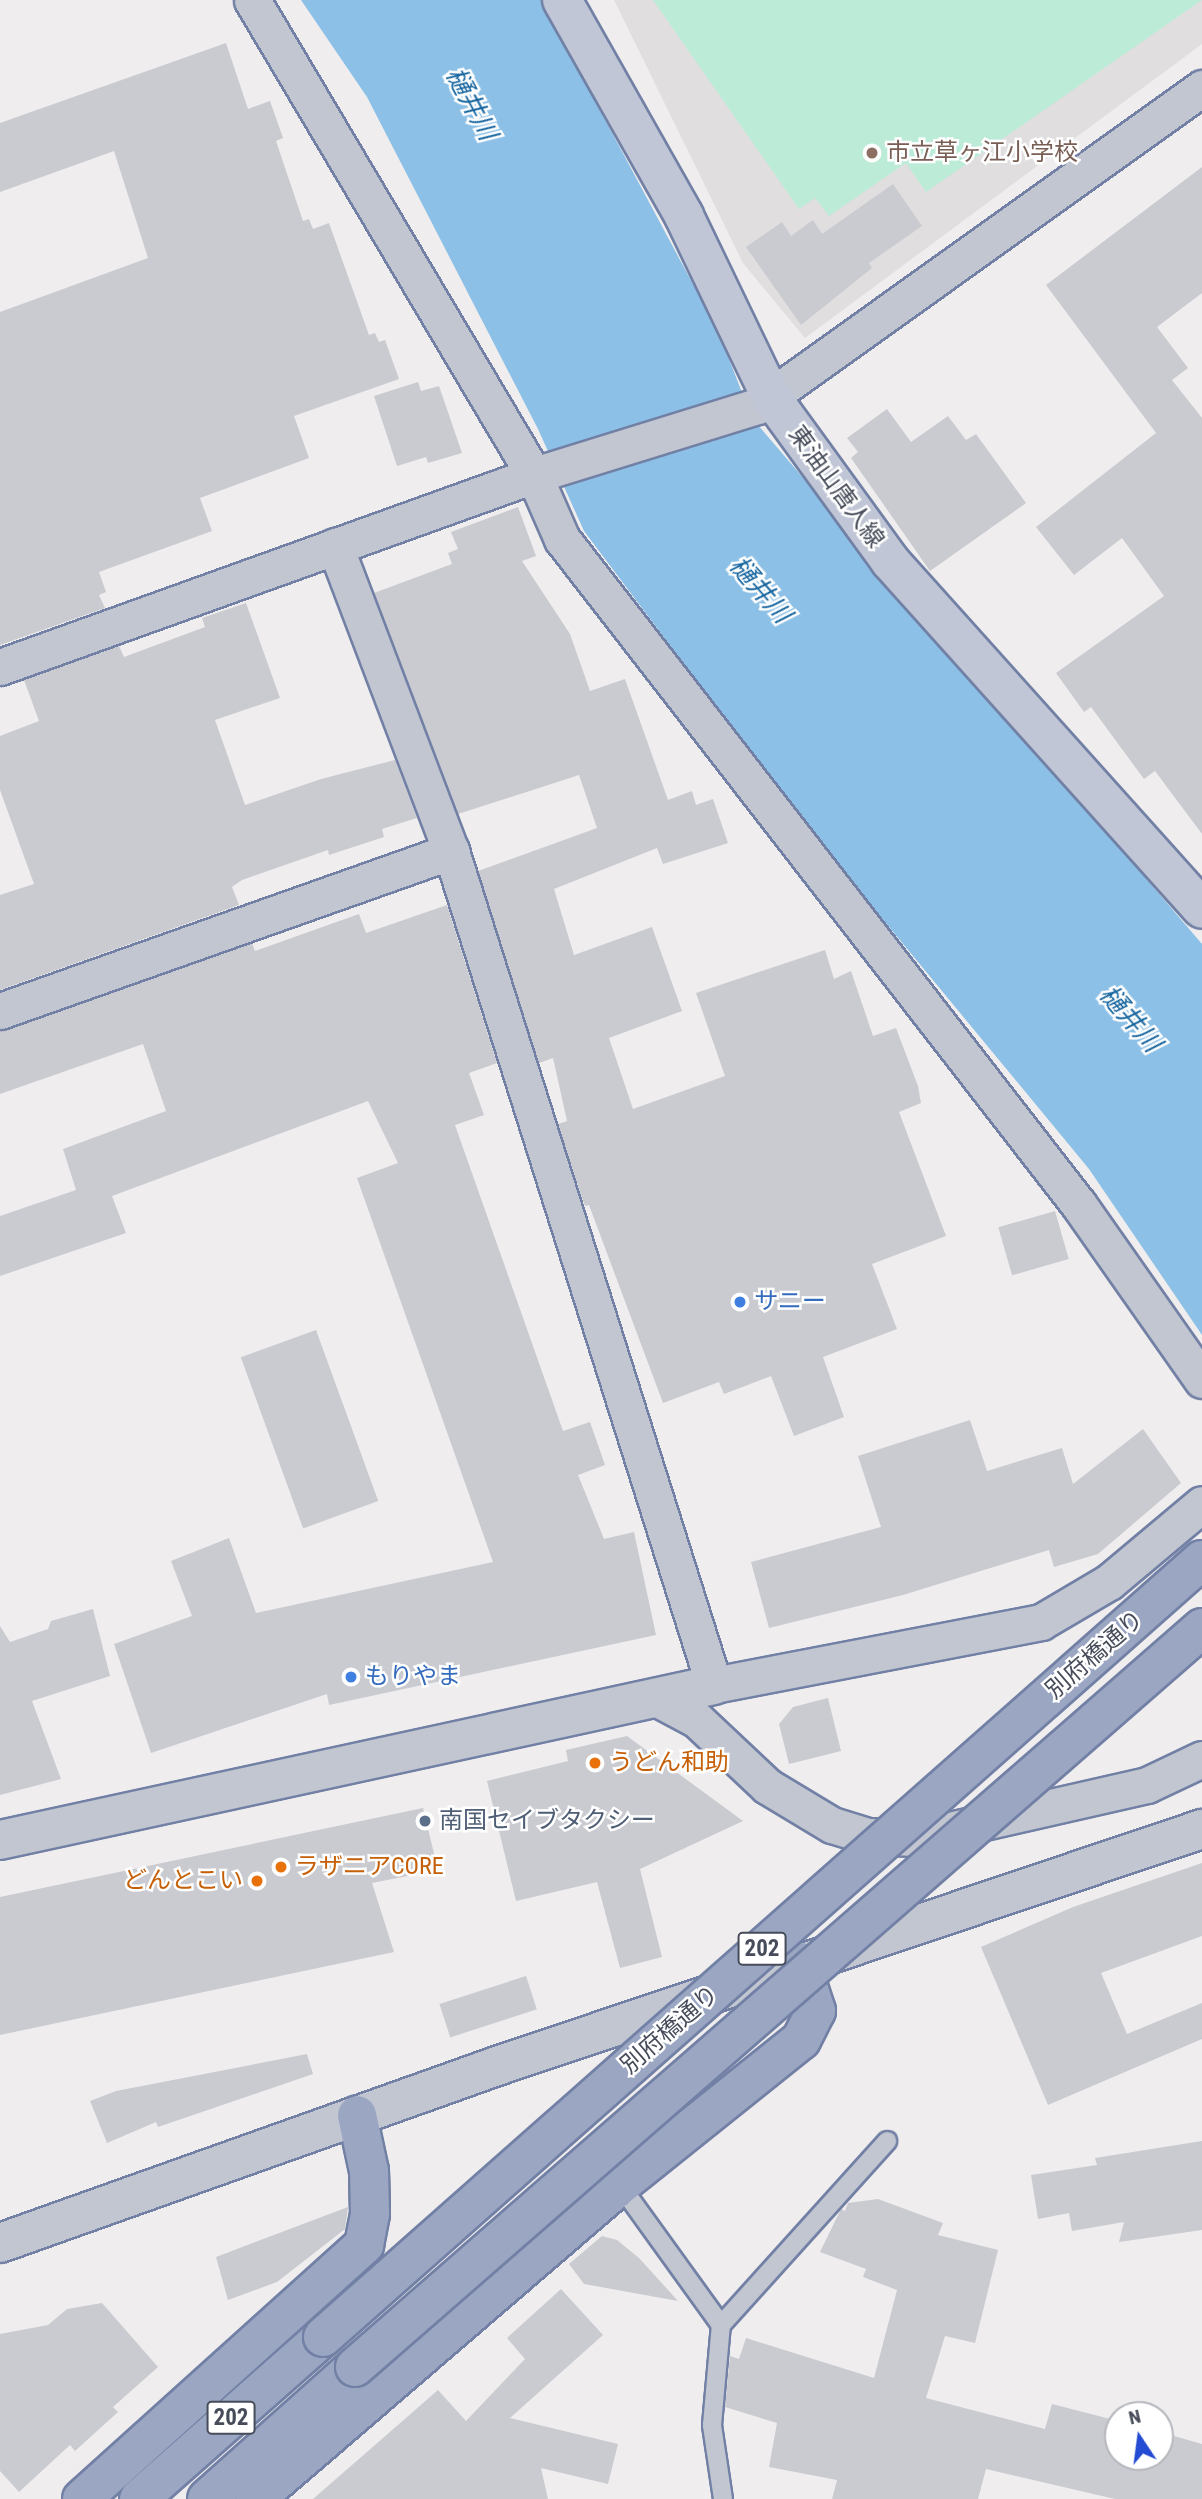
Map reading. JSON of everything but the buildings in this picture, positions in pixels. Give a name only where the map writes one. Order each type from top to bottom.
[{"type":"highway","name":"別府橋通り","points":[[139,2499],[1202,1560]]},
{"type":"highway","name":"別府橋通り","points":[[207,2499],[1202,1628]]},
{"type":"highway","points":[[255,2499],[620,2185],[801,2040],[816,2011],[800,1962]]},
{"type":"highway","points":[[82,2499],[363,2245],[370,2214],[369,2171],[357,2115]]},
{"type":"main road","name":"東油山唐人線","points":[[562,0],[684,216],[764,402],[890,561],[1202,909]]},
{"type":"street","points":[[251,0],[541,473],[562,539],[1079,1205],[1202,1380]]},
{"type":"street","points":[[0,667],[541,473],[764,402],[1202,88]]},
{"type":"street","points":[[335,546],[451,851],[714,1685]]},
{"type":"street","points":[[0,1011],[451,851]]},
{"type":"street","points":[[0,1840],[654,1697],[1041,1622],[1109,1582],[1202,1504]]},
{"type":"street","points":[[654,1697],[697,1720],[767,1786],[832,1825],[869,1836],[914,1838],[1147,1785],[1202,1759]]},
{"type":"street","points":[[0,2243],[357,2115],[800,1962],[1202,1829]]},
{"type":"lane","points":[[723,2499],[712,2425],[721,2325],[887,2141]]},
{"type":"lane","points":[[620,2185],[721,2325]]},
{"type":"shaded area","name":"市立草ヶ江小学校","points":[[614,0],[1202,0],[1202,44],[805,338],[743,263]]},
{"type":"green space","points":[[653,0],[1202,0],[926,192],[906,163],[829,216],[815,198],[799,209]]},
{"type":"water","name":"樋井川","points":[[301,0],[541,0],[718,331],[752,418],[1202,944],[1202,1335],[1089,1169],[809,830],[584,531],[538,429],[367,97]]},
{"type":"place","name":"市立草ヶ江小学校","points":[[872,153]]},
{"type":"place","name":"サニー","points":[[740,1302]]},
{"type":"place","name":"もりやま","points":[[351,1677]]},
{"type":"place","name":"うどん和助","points":[[595,1763]]},
{"type":"place","name":"南国セイブタクシー","points":[[425,1821]]},
{"type":"place","name":"ラザニアCORE","points":[[281,1867]]},
{"type":"place","name":"どんとこい","points":[[257,1881]]}]
